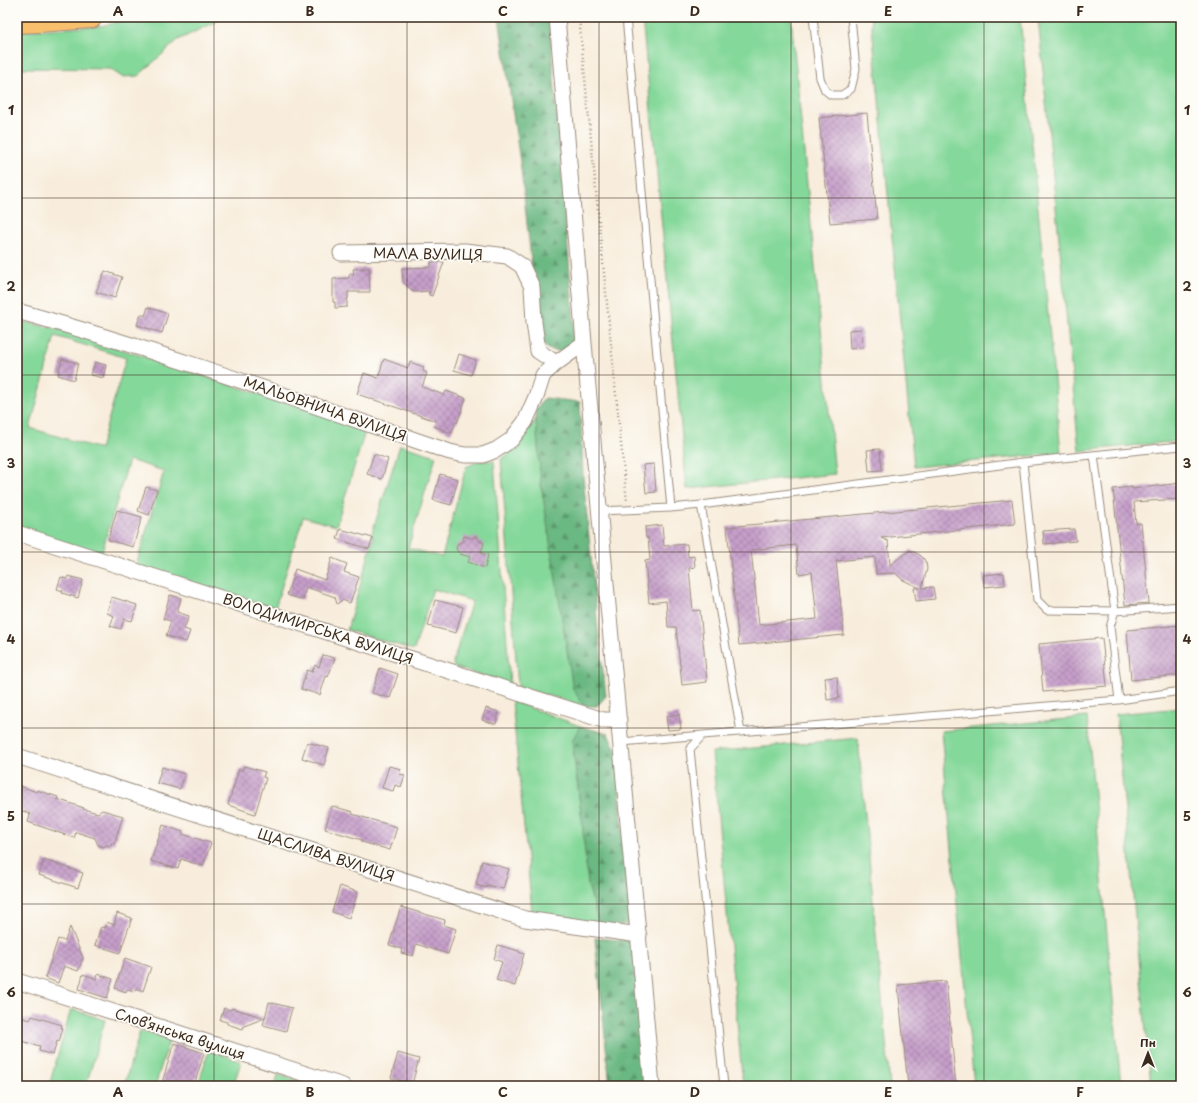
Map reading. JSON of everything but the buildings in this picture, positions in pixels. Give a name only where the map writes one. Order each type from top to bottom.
[{"type":"main road","points":[[17,22],[91,17]]},
{"type":"street","points":[[557,17],[584,343],[652,1086]]},
{"type":"street","name":"МАЛА ВУЛИЦЯ","points":[[342,253],[464,251],[507,256],[522,266],[532,287],[534,322],[538,351],[555,364]]},
{"type":"street","name":"МАЛЬОВНИЧА ВУЛИЦЯ","points":[[17,311],[67,325],[228,376],[450,452],[465,455],[483,455],[496,450],[511,440],[525,422],[536,397],[543,375],[555,364],[584,343]]},
{"type":"street","name":"ВОЛОДИМИРСЬКА ВУЛИЦЯ","points":[[17,533],[602,720],[619,720]]},
{"type":"street","name":"ЩАСЛИВА ВУЛИЦЯ","points":[[17,756],[525,919],[638,935]]},
{"type":"street","name":"Словʼянська вулиця","points":[[17,981],[343,1086]]},
{"type":"lane","points":[[626,17],[671,508]]},
{"type":"lane","points":[[813,17],[820,78],[825,90],[831,96],[842,95],[851,89],[856,70],[851,17]]},
{"type":"lane","points":[[600,511],[671,508],[701,505],[1023,462],[1181,446]]},
{"type":"lane","points":[[1094,454],[1115,611],[1110,627],[1119,700]]},
{"type":"lane","points":[[1023,462],[1037,600],[1047,610],[1115,611],[1181,606]]},
{"type":"lane","points":[[701,505],[741,732]]},
{"type":"lane","points":[[621,742],[1119,700],[1181,691]]},
{"type":"lane","points":[[703,736],[690,749],[724,1086]]},
{"type":"path","points":[[579,17],[628,510]]},
{"type":"green space","points":[[139,17],[225,17],[178,40],[138,76],[122,77],[110,69],[17,68],[17,31],[101,26]]},
{"type":"green space","points":[[499,17],[549,17],[574,322],[573,341],[564,352],[548,349],[539,339],[536,298],[521,169]]},
{"type":"green space","points":[[642,17],[791,17],[835,474],[687,489]]},
{"type":"green space","points":[[871,17],[1020,17],[1061,453],[914,467]]},
{"type":"green space","points":[[1038,17],[1181,17],[1181,441],[1079,451]]},
{"type":"green space","points":[[24,322],[58,329],[361,427],[364,435],[336,526],[303,517],[275,608],[137,567],[137,562],[164,471],[129,460],[101,555],[17,529],[17,342]],"holes":[[[55,336],[126,358],[100,449],[30,428]]]},
{"type":"green space","points":[[545,398],[580,402],[583,476],[606,696],[597,706],[584,706],[573,689],[541,484],[535,410]]},
{"type":"green space","points":[[536,419],[541,484],[584,706],[518,687],[501,459],[507,455]]},
{"type":"green space","points":[[400,445],[436,456],[408,548],[442,557],[466,467],[479,461],[494,461],[510,685],[454,667],[453,662],[472,601],[433,589],[414,650],[347,630],[374,537],[371,536]]},
{"type":"green space","points":[[512,701],[580,726],[572,741],[588,884],[598,921],[602,924],[549,917],[532,911]]},
{"type":"green space","points":[[1181,708],[1181,1086],[1151,1086],[1116,714]]},
{"type":"green space","points":[[1087,717],[1121,1086],[974,1086],[941,731]]},
{"type":"green space","points":[[580,726],[608,734],[617,753],[630,924],[609,925],[598,921],[588,884],[572,741]]},
{"type":"green space","points":[[858,738],[890,1086],[743,1086],[712,752]]},
{"type":"green space","points":[[595,938],[633,941],[646,1086],[610,1086]]},
{"type":"green space","points":[[71,1009],[105,1020],[86,1086],[49,1086]]},
{"type":"green space","points":[[140,1031],[170,1038],[155,1086],[124,1086]]},
{"type":"green space","points":[[209,1049],[241,1062],[233,1086],[198,1086]]},
{"type":"green space","points":[[278,1075],[319,1086],[275,1086]]}]
